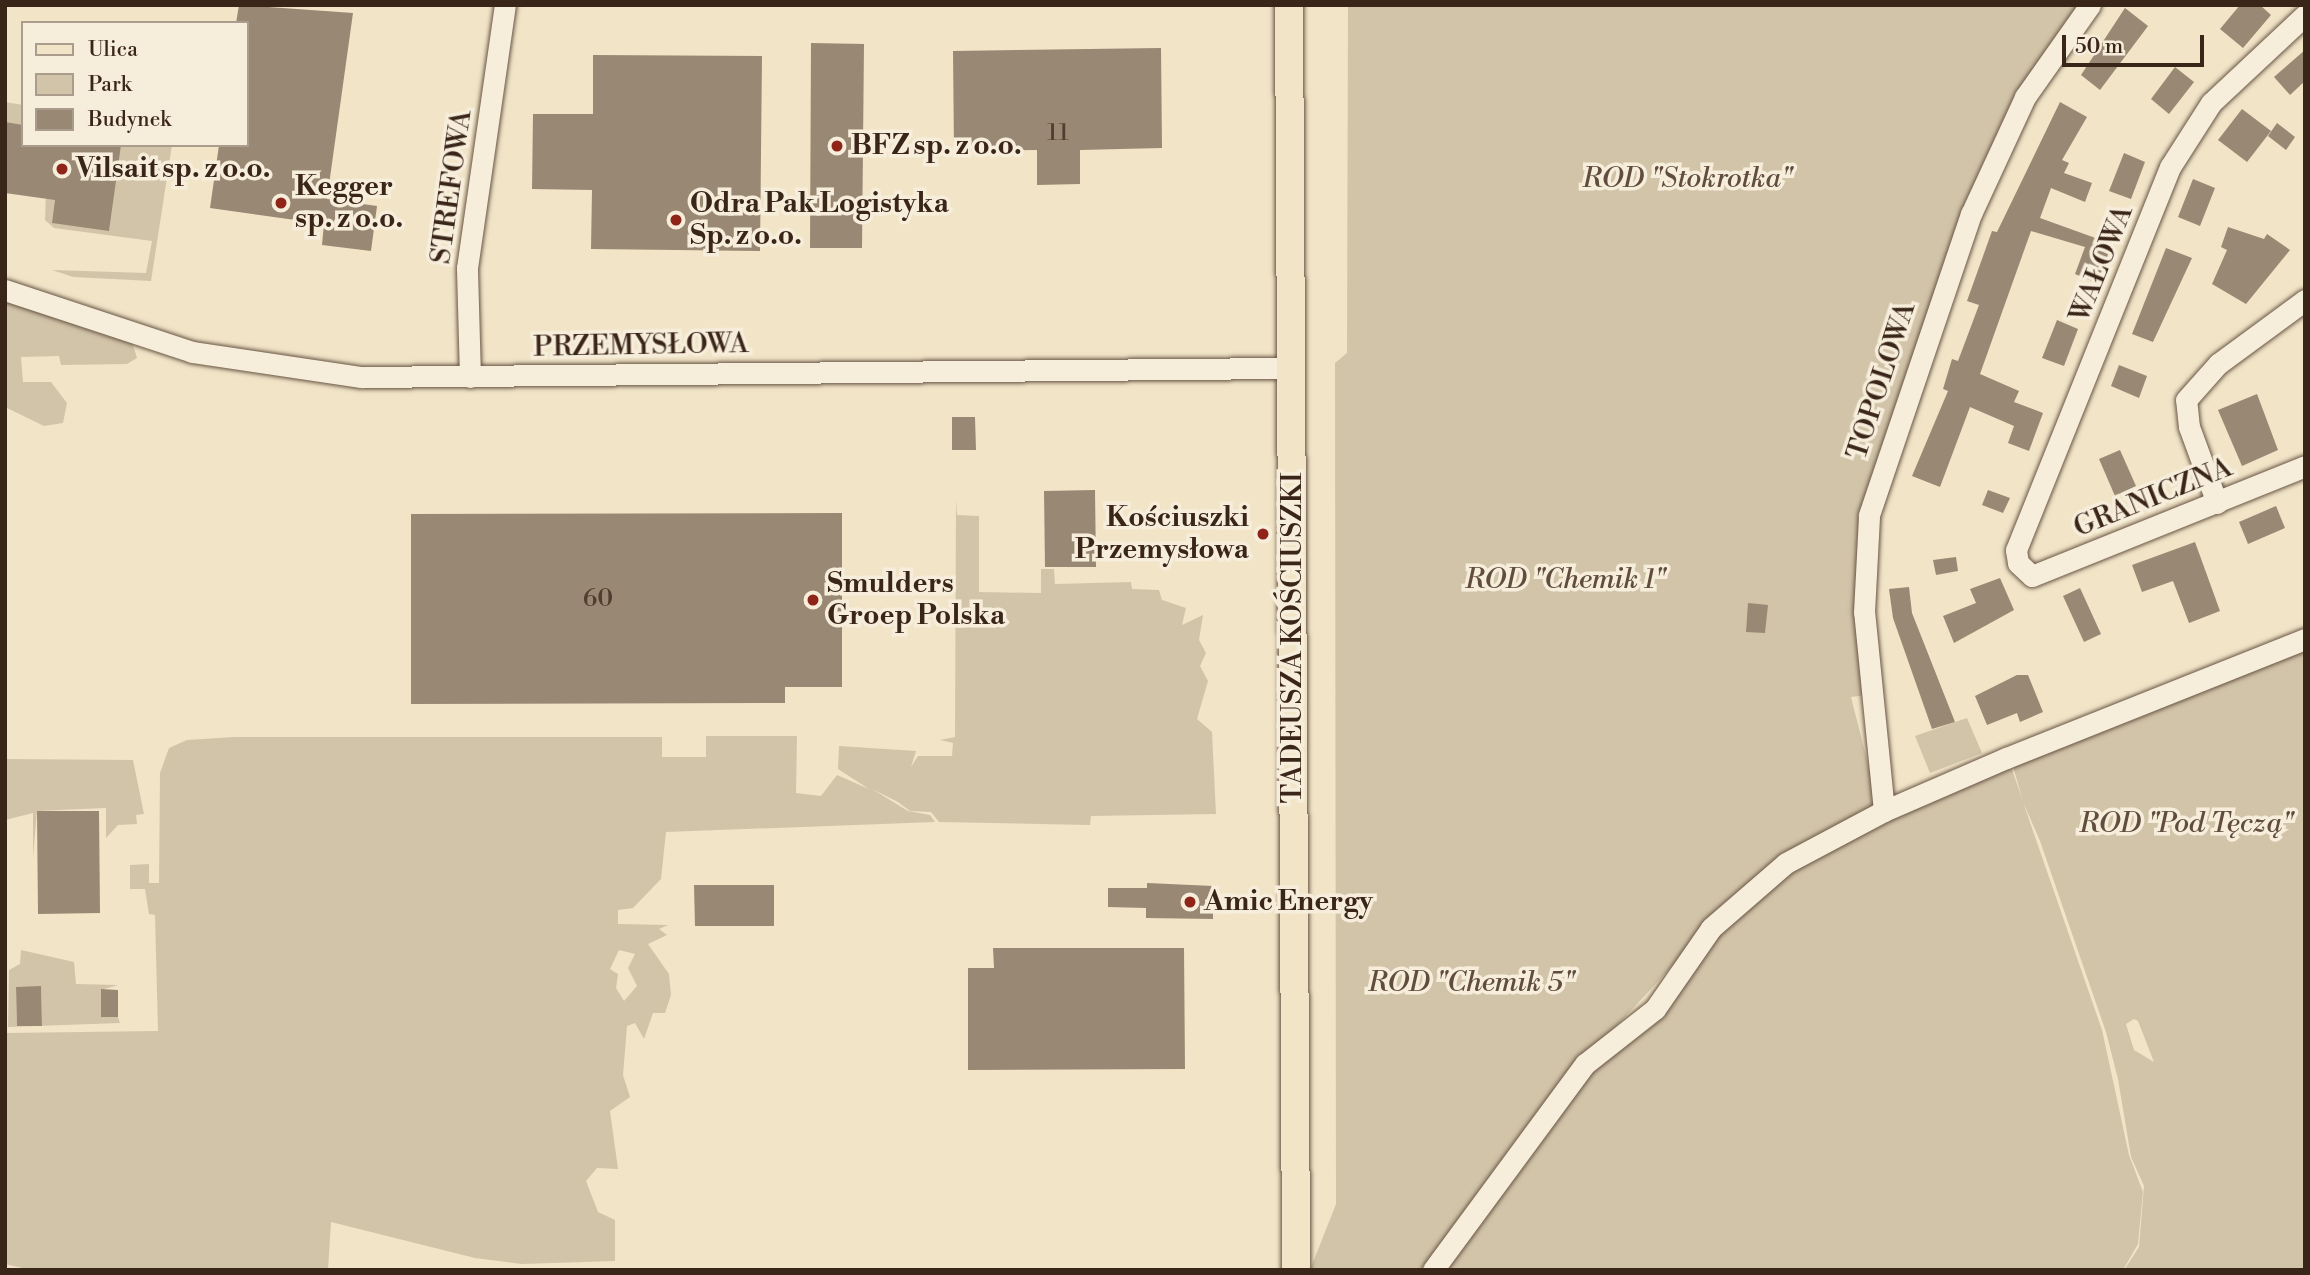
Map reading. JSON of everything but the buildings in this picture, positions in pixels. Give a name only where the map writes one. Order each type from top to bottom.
[{"type":"main road","name":"TADEUSZA KOŚCIUSZKI","points":[[1289,5],[1296,1270]]},
{"type":"street","name":"STREFOWA","points":[[470,377],[467,268],[505,5]]},
{"type":"street","name":"TOPOLOWA","points":[[1884,811],[1864,612],[1869,515],[1971,214],[2025,97],[2090,5]]},
{"type":"street","name":"WAŁOWA","points":[[2022,571],[2016,550],[2170,167],[2211,103],[2305,15]]},
{"type":"street","name":"PRZEMYSŁOWA","points":[[5,290],[118,330],[253,365],[360,377],[1290,369]]},
{"type":"street","points":[[2217,503],[2189,427],[2186,400],[2218,364],[2305,300]]},
{"type":"street","name":"GRANICZNA","points":[[2022,571],[2032,576],[2305,466]]},
{"type":"street","points":[[1433,1270],[1560,1094],[1597,1051],[1655,1009],[1711,928],[1786,863],[1884,811],[2305,639]]},
{"type":"green space","points":[[1348,5],[2090,5],[2025,97],[1869,515],[1876,694],[1851,697],[1880,811],[1824,841],[1688,949],[1597,1047],[1426,1270],[1310,1270],[1336,1204],[1335,363],[1347,353]]},
{"type":"green space","points":[[5,102],[21,105],[21,147],[172,147],[151,281],[73,277],[52,270],[146,273],[152,241],[54,228],[45,220],[46,192],[5,185]]},
{"type":"green space","points":[[5,299],[132,342],[137,358],[127,364],[61,365],[59,356],[21,357],[23,382],[51,382],[67,403],[63,423],[44,426],[5,407]]},
{"type":"green space","points":[[956,499],[957,515],[979,516],[979,592],[1041,593],[1041,569],[1054,569],[1055,584],[1131,582],[1132,589],[1159,590],[1162,600],[1186,608],[1182,625],[1203,615],[1199,640],[1206,653],[1200,666],[1208,681],[1197,719],[1212,732],[1216,814],[1091,816],[1090,825],[939,822],[931,812],[910,811],[872,789],[908,811],[930,815],[935,822],[666,832],[661,879],[633,908],[618,910],[618,924],[668,925],[659,929],[667,935],[648,944],[669,974],[671,995],[665,1013],[653,1013],[644,1039],[635,1023],[627,1026],[623,1075],[630,1097],[610,1111],[618,1169],[597,1168],[586,1181],[598,1212],[615,1220],[615,1261],[521,1264],[475,1258],[331,1222],[328,1270],[31,1270],[5,1264],[5,1033],[158,1031],[155,915],[149,914],[145,889],[130,889],[130,865],[149,864],[149,883],[159,883],[160,773],[169,748],[187,740],[234,737],[662,737],[662,757],[706,757],[706,736],[797,736],[796,793],[821,796],[837,775],[869,789],[838,769],[839,746],[916,751],[911,767],[918,756],[952,756],[953,743],[940,740],[955,737]],"holes":[[[619,950],[635,954],[628,968],[637,986],[624,1001],[616,988],[618,974],[610,969]]]},
{"type":"green space","name":"ROD \"Pod Tęczą\"","points":[[2305,646],[2305,1270],[2124,1270],[2139,1247],[2144,1186],[2131,1157],[2118,1079],[2106,1032],[2040,841],[2023,802],[2102,1030],[2129,1155],[2143,1192],[2138,1244],[2123,1270],[1440,1270],[1539,1127],[1782,869],[2010,764],[2023,801],[2012,763]],"holes":[[[2134,1019],[2138,1021],[2154,1062],[2134,1050],[2126,1024]]]},
{"type":"green space","points":[[1967,718],[1982,753],[1930,773],[1915,736]]},
{"type":"green space","points":[[5,759],[133,760],[144,814],[136,815],[137,824],[118,825],[106,838],[106,808],[37,811],[33,857],[33,813],[5,820]]},
{"type":"green space","points":[[21,950],[74,962],[76,984],[118,985],[101,990],[101,1017],[118,1017],[120,1023],[42,1026],[41,987],[16,987],[17,1026],[36,1026],[8,1027],[9,970],[20,964]]},
{"type":"place","name":"BFZ sp. z o.o.","points":[[837,146]]},
{"type":"place","name":"Vilsait sp. z o.o.","points":[[62,169]]},
{"type":"place","name":"Kegger sp. z o.o.","points":[[281,203]]},
{"type":"place","name":"Odra Pak Logistyka Sp. z o.o.","points":[[676,220]]},
{"type":"place","name":"Kościuszki Przemysłowa","points":[[1263,534]]},
{"type":"place","name":"Smulders Groep Polska","points":[[813,600]]},
{"type":"place","name":"Amic Energy","points":[[1190,902]]},
{"type":"park label","name":"ROD \"Stokrotka\"","points":[[1687,179]]},
{"type":"park label","name":"ROD \"Chemik 1\"","points":[[1565,580]]},
{"type":"park label","name":"ROD \"Chemik 5\"","points":[[1471,983]]}]
